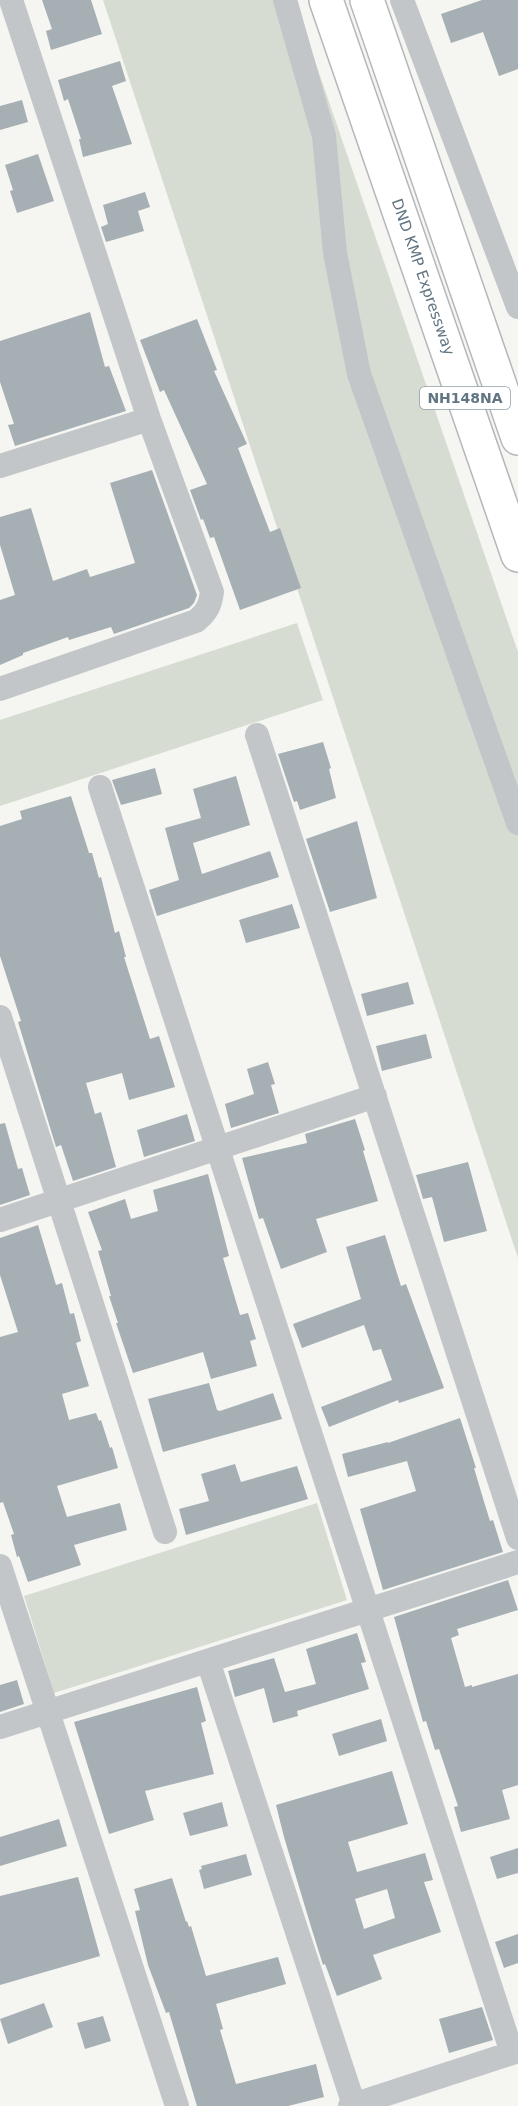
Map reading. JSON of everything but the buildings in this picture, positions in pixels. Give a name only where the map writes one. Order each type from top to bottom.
[{"type":"highway","name":"DND KMP Expressway","points":[[326,0],[518,555]]},
{"type":"highway","name":"NH148NA","points":[[368,0],[518,438]]},
{"type":"street","points":[[0,688],[196,621],[207,613],[211,604],[212,592],[149,419],[11,0]]},
{"type":"street","points":[[285,0],[324,136],[334,253],[359,374],[518,823]]},
{"type":"street","points":[[402,0],[518,307]]},
{"type":"street","points":[[0,466],[149,419]]},
{"type":"street","points":[[257,735],[518,1538]]},
{"type":"street","points":[[100,787],[368,1610],[515,2052],[352,2105],[208,1661]]},
{"type":"street","points":[[0,1017],[165,1532]]},
{"type":"street","points":[[0,1220],[375,1096]]},
{"type":"street","points":[[0,1727],[518,1562]]},
{"type":"street","points":[[0,1566],[177,2106]]},
{"type":"shaded area","points":[[103,0],[294,0],[518,652],[518,1258]]},
{"type":"shaded area","points":[[297,623],[323,700],[0,806],[0,720]]},
{"type":"shaded area","points":[[317,1503],[347,1600],[54,1693],[24,1596]]}]
